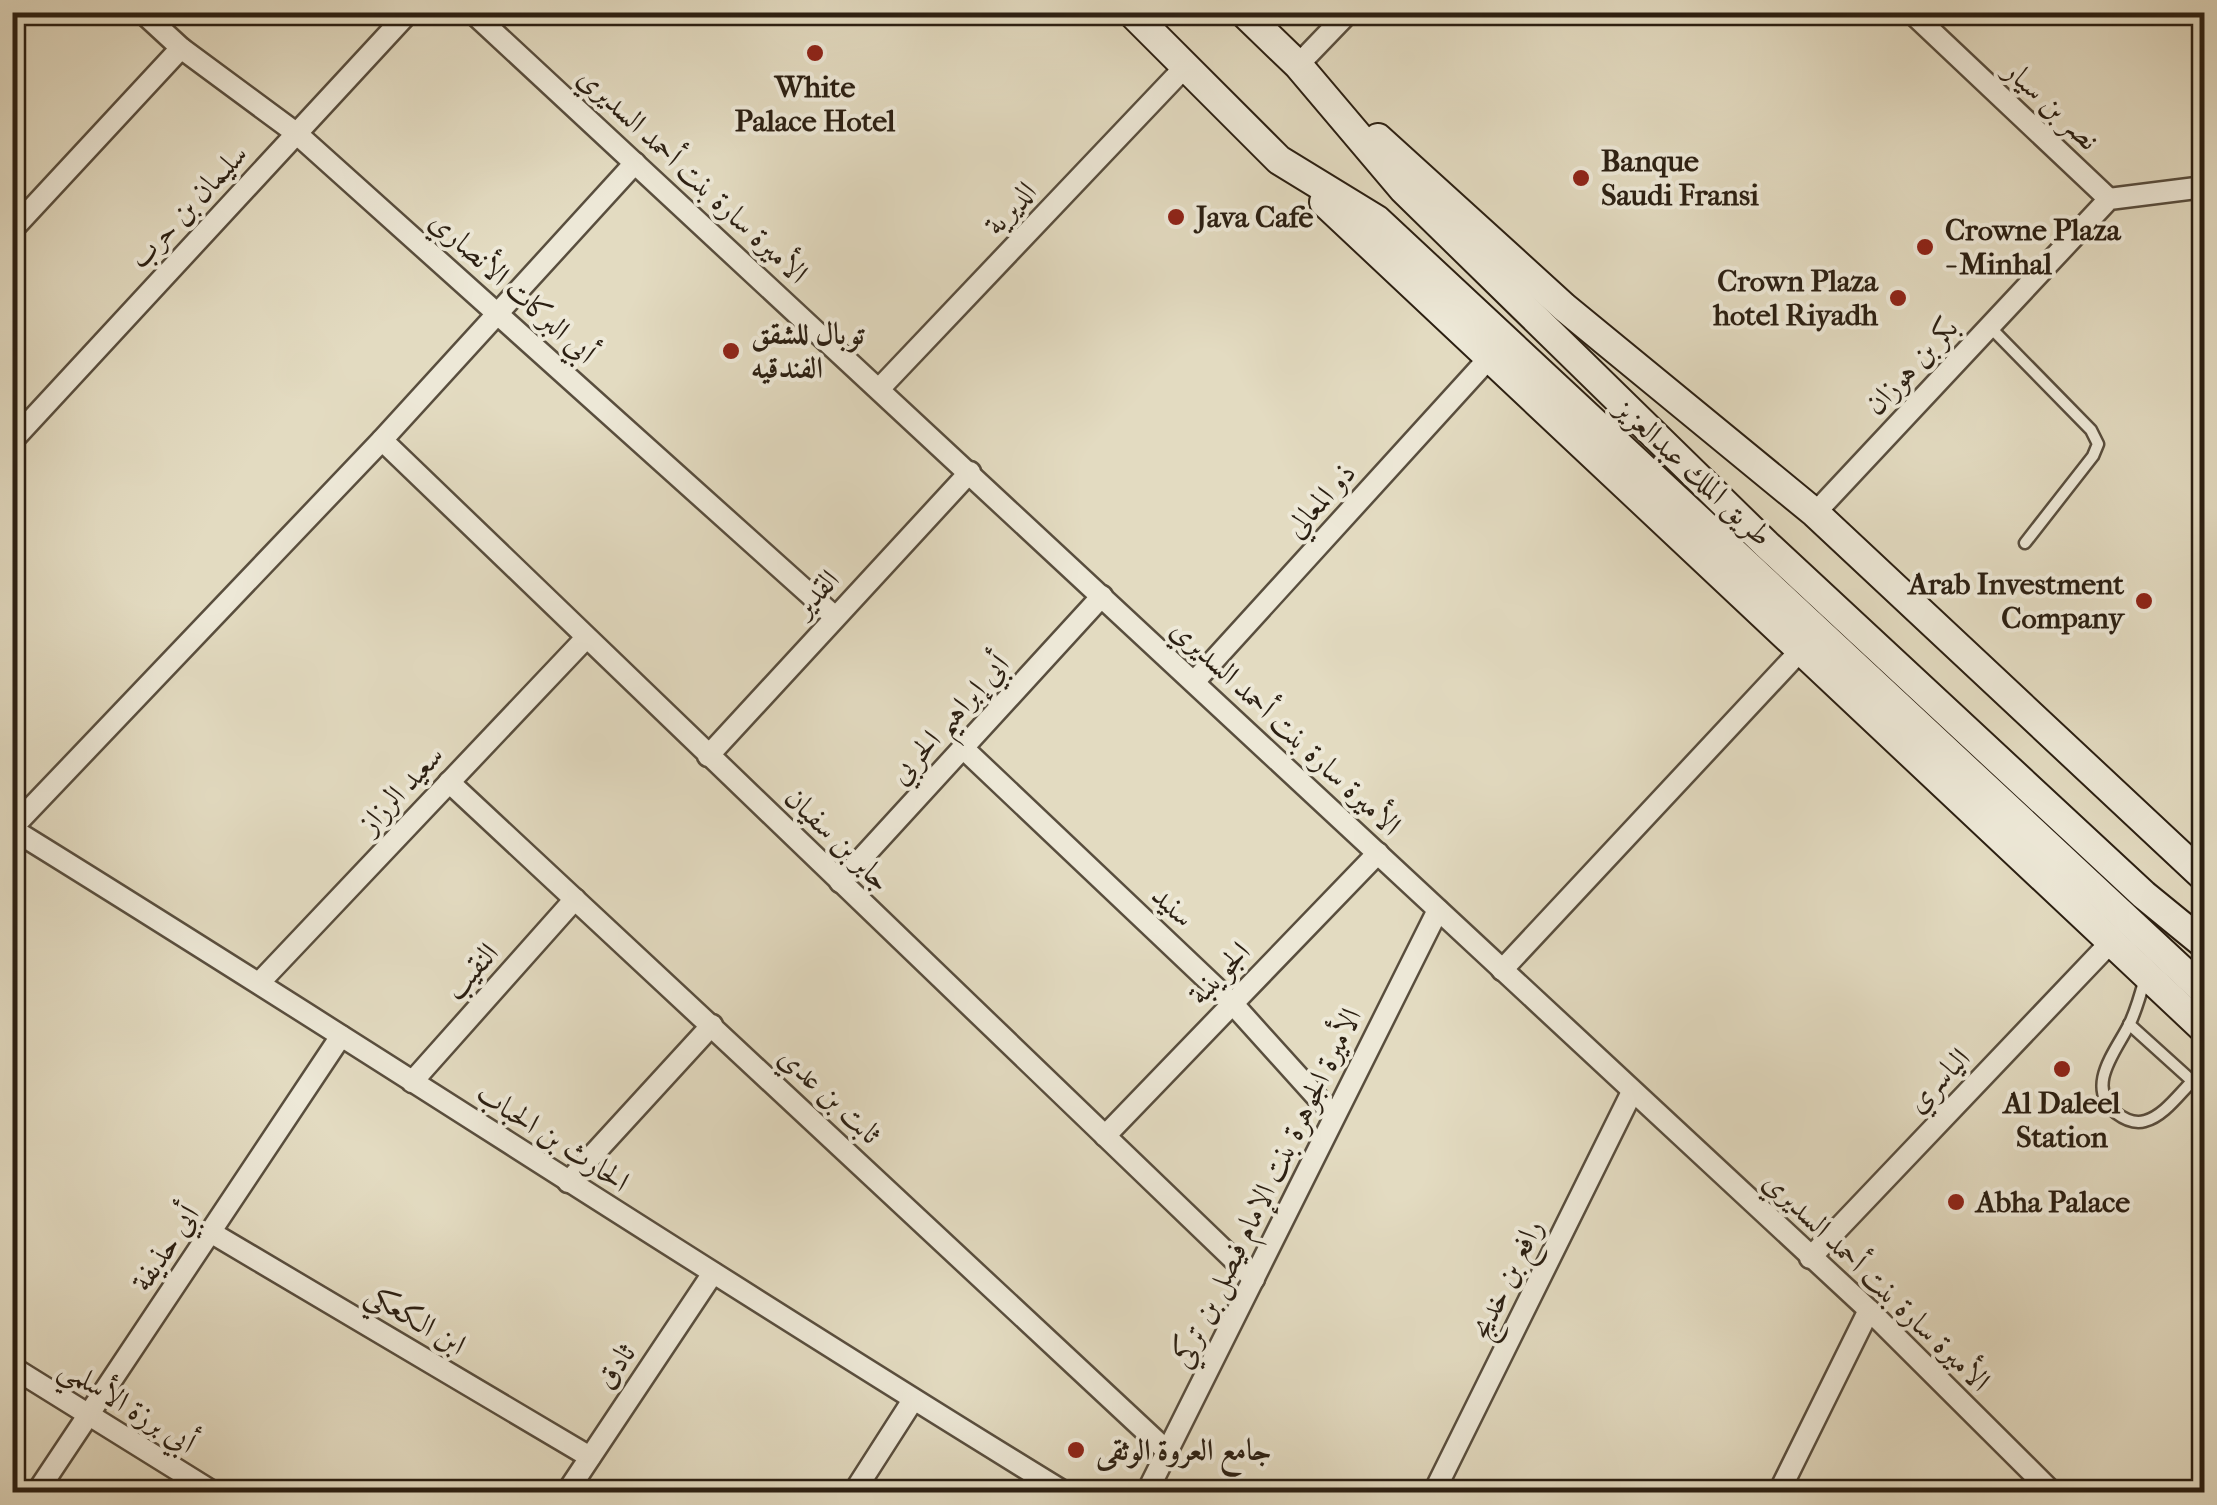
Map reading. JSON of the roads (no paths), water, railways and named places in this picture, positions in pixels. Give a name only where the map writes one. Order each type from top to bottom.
[{"type":"main road","name":"طريق الملك عبدالعزيز","points":[[1130,12],[1279,160],[1377,220],[2204,991]]},
{"type":"main road","name":"طريق الملك عبدالعزيز","points":[[1243,12],[1298,65],[1403,189],[1766,544],[2144,896],[2204,944]]},
{"type":"main road","points":[[1328,99],[1396,152],[1564,307],[1815,513],[2204,877]]},
{"type":"main road","points":[[1279,160],[2204,1029]]},
{"type":"street","name":"أبي البركات الأنصاري","points":[[142,12],[182,48],[296,133],[835,617]]},
{"type":"street","name":"سليمان بن حرب","points":[[12,441],[409,12]]},
{"type":"street","name":"الأميرة سارة بنت أحمد السديري","points":[[472,12],[1868,1310],[2052,1492]]},
{"type":"street","points":[[1298,65],[1349,12]]},
{"type":"street","name":"نصر بن سيار","points":[[1911,12],[2108,199]]},
{"type":"street","points":[[12,230],[182,48]]},
{"type":"street","name":"الديرية","points":[[880,388],[1184,68]]},
{"type":"street","points":[[12,829],[382,440],[635,163]]},
{"type":"street","points":[[2108,199],[2204,186]]},
{"type":"street","name":"بكر بن هوزان","points":[[1815,513],[2108,199]]},
{"type":"street","name":"ذو المعالي","points":[[1194,682],[1490,357]]},
{"type":"street","name":"جابر بن سفيان","points":[[382,440],[1254,1279]]},
{"type":"street","name":"القدير","points":[[708,756],[970,472]]},
{"type":"street","name":"أبي إبراهيم الحربي","points":[[840,882],[1102,596]]},
{"type":"street","name":"سعيد الرزاز","points":[[260,982],[586,638]]},
{"type":"street","points":[[1502,970],[1801,650]]},
{"type":"street","name":"سنيد","points":[[963,748],[1232,1003],[1334,1116]]},
{"type":"street","name":"ثابت بن عدي","points":[[449,782],[1169,1453]]},
{"type":"street","name":"الحارث بن الحباب","points":[[12,829],[1064,1492]]},
{"type":"street","name":"الجوينبة","points":[[1105,1136],[1378,853]]},
{"type":"street","name":"النقيب","points":[[412,1082],[575,899]]},
{"type":"street","name":"الأميرة الجوهرة بنت الإمام فيصل بن تركي","points":[[1148,1492],[1438,910]]},
{"type":"street","name":"الياسري","points":[[1810,1258],[2110,942]]},
{"type":"street","points":[[568,1182],[712,1026]]},
{"type":"street","name":"أبي حذيفة","points":[[37,1492],[341,1036]]},
{"type":"street","name":"رافع بن خديج","points":[[1434,1492],[1632,1092]]},
{"type":"street","name":"ابن الكعكي","points":[[212,1233],[590,1457]]},
{"type":"street","name":"ثادق","points":[[567,1492],[713,1273]]},
{"type":"street","points":[[1780,1492],[1868,1310]]},
{"type":"street","name":"أبي برزة الأسلمي","points":[[12,1367],[212,1492]]},
{"type":"street","points":[[854,1492],[913,1400]]},
{"type":"lane","points":[[1989,326],[2090,430],[2098,444],[2093,456],[2025,542]]},
{"type":"lane","points":[[2146,976],[2129,1024],[2103,1074],[2102,1094],[2118,1114],[2130,1121],[2150,1119],[2204,1070]]},
{"type":"lane","points":[[2129,1024],[2191,1080]]},
{"type":"place","name":"White Palace Hotel","points":[[815,53]]},
{"type":"place","name":"Banque Saudi Fransi","points":[[1581,178]]},
{"type":"place","name":"Java Cafe","points":[[1176,217]]},
{"type":"place","name":"Crowne Plaza - Minhal","points":[[1925,247]]},
{"type":"place","name":"Crown Plaza hotel Riyadh","points":[[1898,298]]},
{"type":"place","name":"توبال للشقق الفندقيه","points":[[731,351]]},
{"type":"place","name":"Arab Investment Company","points":[[2144,601]]},
{"type":"place","name":"Al Daleel Station","points":[[2062,1069]]},
{"type":"place","name":"Abha Palace","points":[[1956,1202]]},
{"type":"place","name":"جامع العروة الوثقى","points":[[1076,1450]]}]
